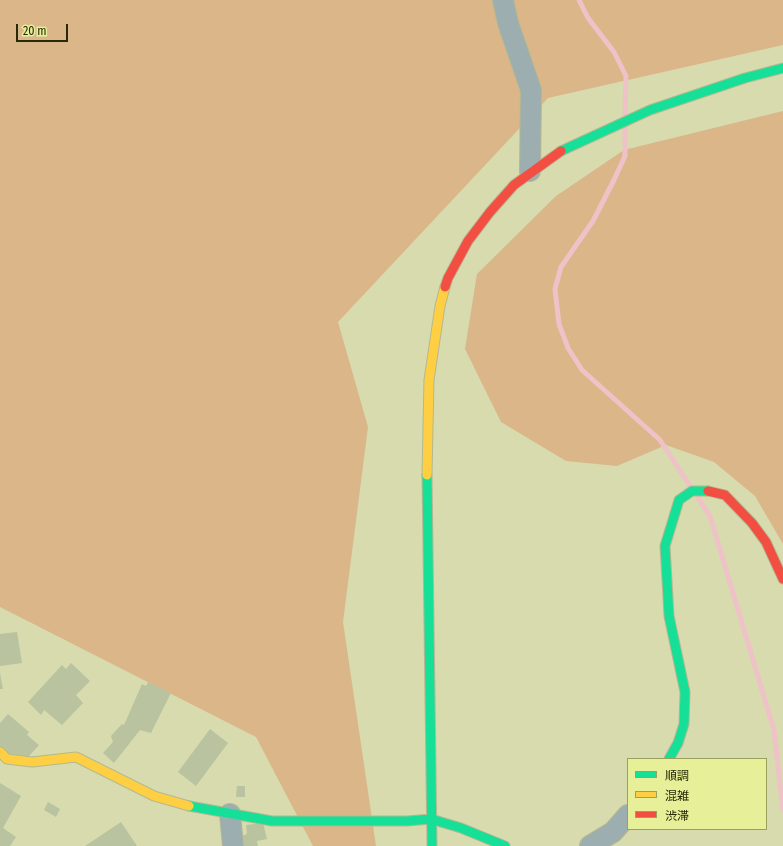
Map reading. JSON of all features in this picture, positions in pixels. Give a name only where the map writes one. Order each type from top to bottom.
[{"type":"street","points":[[503,0],[508,23],[531,90],[530,171]]},
{"type":"street","points":[[432,846],[427,446],[429,380],[440,306],[448,278],[468,241],[490,212],[514,185],[530,171],[558,152],[650,110],[745,78],[783,68]]},
{"type":"street","points":[[669,758],[678,743],[684,724],[684,692],[669,616],[665,546],[679,500],[692,492],[706,491],[725,494],[752,523],[766,542],[783,579]]},
{"type":"street","points":[[0,752],[7,759],[32,762],[76,757],[154,796],[194,808],[272,821],[407,821],[431,819],[461,828],[505,846]]},
{"type":"street","points":[[230,814],[233,846]]},
{"type":"street","points":[[590,846],[613,832],[627,816]]},
{"type":"shaded area","points":[[0,0],[783,0],[783,45],[548,98],[338,322],[368,427],[343,622],[376,846],[313,846],[256,737],[0,607]]},
{"type":"shaded area","points":[[783,111],[783,544],[755,496],[714,462],[666,445],[617,466],[566,461],[501,422],[465,349],[477,274],[556,196],[624,150]]},
{"type":"building","points":[[17,632],[22,663],[0,666],[0,634]]},
{"type":"building","points":[[71,663],[90,681],[76,695],[83,703],[62,725],[44,710],[41,715],[28,702],[62,665],[66,669]]},
{"type":"building","points":[[0,673],[3,689],[0,689]]},
{"type":"building","points":[[148,682],[171,693],[151,733],[140,730],[114,763],[103,753],[113,742],[111,736],[122,724],[124,725],[142,684],[146,686]]},
{"type":"building","points":[[8,714],[29,732],[27,735],[39,745],[21,765],[0,747],[0,723]]},
{"type":"building","points":[[210,729],[228,743],[196,786],[178,772]]},
{"type":"building","points":[[0,783],[21,796],[3,828],[16,837],[10,846],[0,846]]},
{"type":"building","points":[[237,786],[245,786],[245,797],[236,797]]},
{"type":"building","points":[[48,802],[60,809],[56,817],[44,810]]},
{"type":"building","points":[[121,822],[137,846],[85,846]]},
{"type":"building","points":[[263,823],[267,839],[257,841],[258,846],[233,846],[231,840],[247,834],[246,825]]},
{"type":"waterway","points":[[579,0],[588,18],[614,52],[626,76],[625,116]]},
{"type":"waterway","points":[[625,128],[625,156],[614,180],[593,221],[561,267],[555,289],[559,324],[568,348],[582,370],[660,440],[690,486]]},
{"type":"waterway","points":[[698,498],[710,516],[774,730],[783,810]]},
{"type":"traffic: fast","points":[[561,151],[650,110],[745,78],[783,68]]},
{"type":"traffic: fast","points":[[427,475],[432,846]]},
{"type":"traffic: fast","points":[[670,758],[678,743],[684,724],[685,692],[669,616],[665,546],[679,500],[692,491],[708,491]]},
{"type":"traffic: fast","points":[[189,806],[272,821],[407,821],[431,819],[461,828],[505,846]]},
{"type":"traffic: slow","points":[[427,475],[429,380],[440,306],[445,287]]},
{"type":"traffic: slow","points":[[0,752],[7,759],[32,762],[76,757],[154,796],[189,806]]},
{"type":"traffic: jam","points":[[445,287],[448,278],[468,241],[490,212],[514,185],[561,151]]},
{"type":"traffic: jam","points":[[708,491],[725,495],[752,523],[766,542],[783,579]]}]
